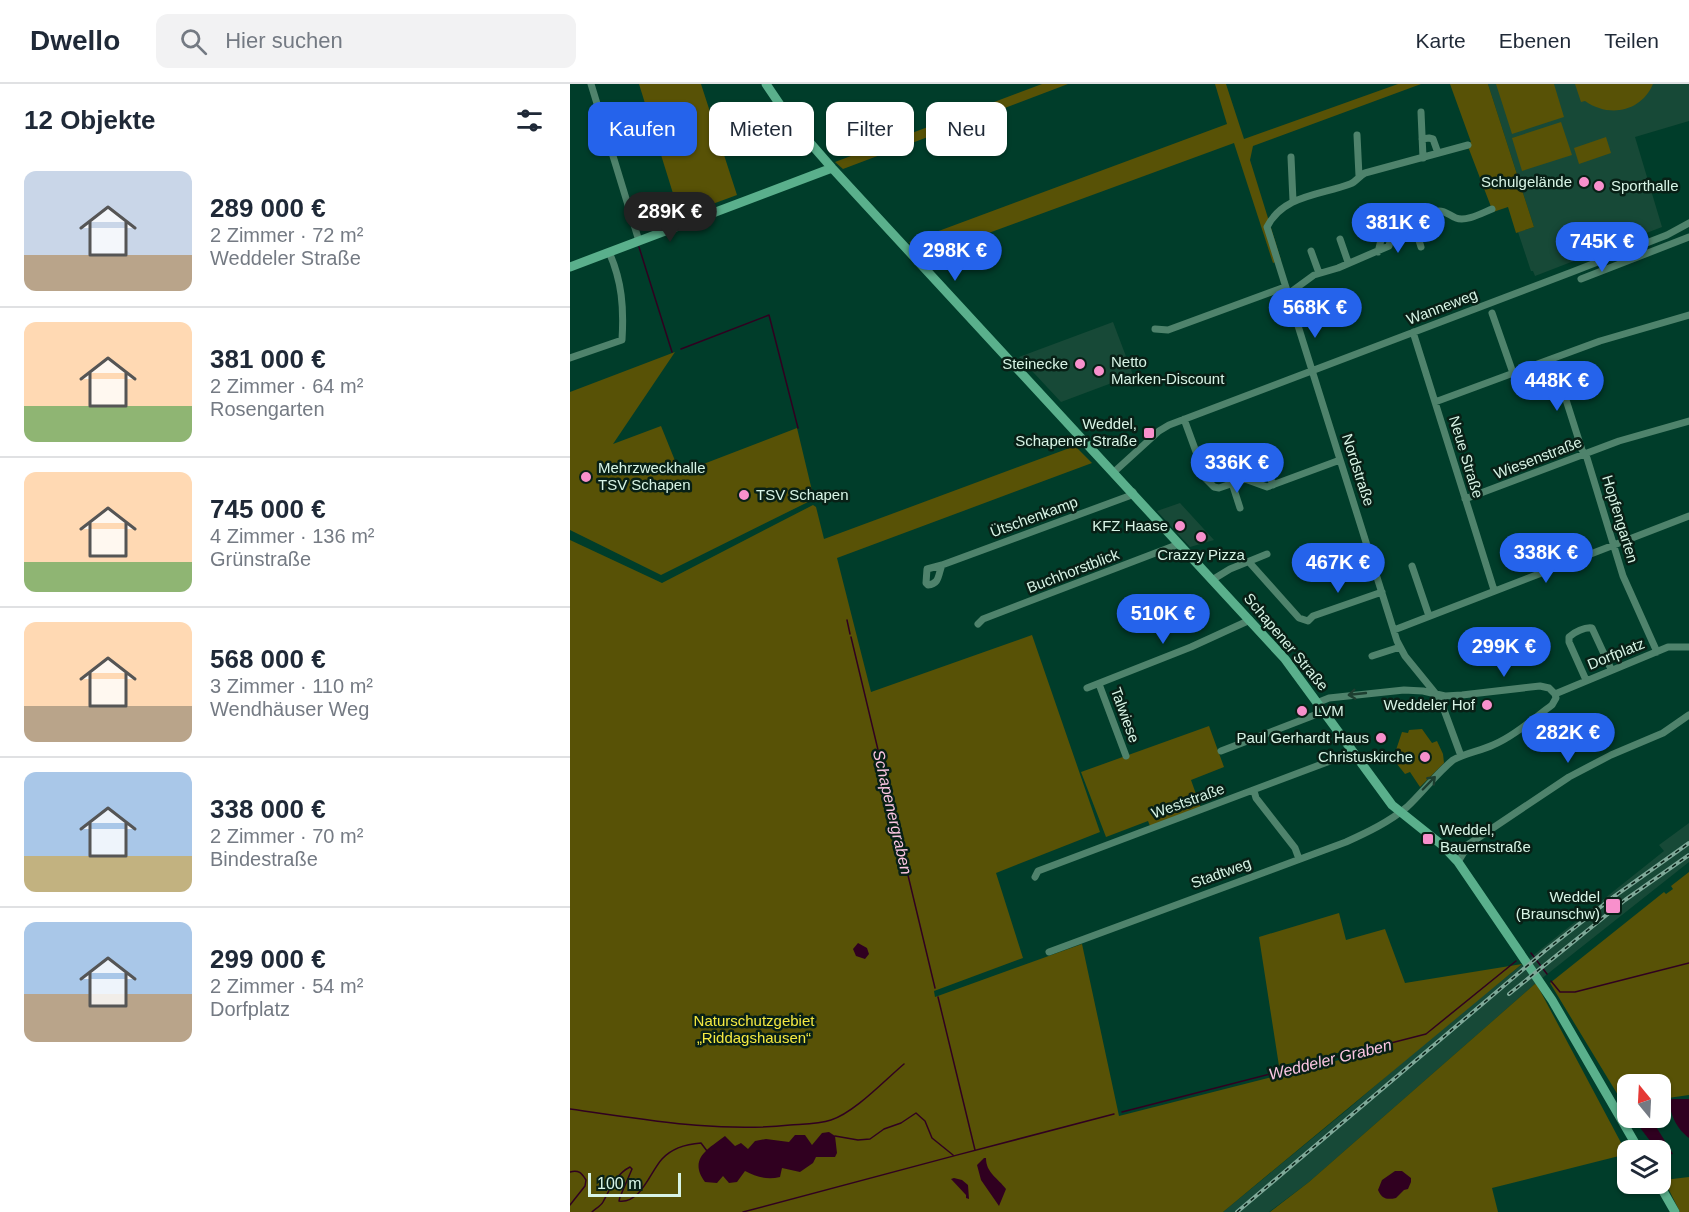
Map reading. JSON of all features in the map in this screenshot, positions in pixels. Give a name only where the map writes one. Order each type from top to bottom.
[{"type":"street","points":[[591,84],[639,241]]},
{"type":"street","name":"Schapener Straße","points":[[766,84],[791,121],[832,168],[1296,671],[1385,797],[1458,862],[1552,1000],[1633,1140]]},
{"type":"street","points":[[1421,112],[1423,158]]},
{"type":"street","points":[[1357,135],[1359,176]]},
{"type":"street","points":[[1422,139],[1432,139],[1437,153]]},
{"type":"street","points":[[1291,158],[1293,201],[1353,183],[1359,176],[1468,145]]},
{"type":"street","points":[[570,267],[832,168]]},
{"type":"street","name":"Nordstraße","points":[[1293,201],[1276,214],[1267,227],[1400,647],[1442,704],[1461,756]]},
{"type":"street","points":[[1367,230],[1383,232],[1438,211],[1462,219],[1492,209]]},
{"type":"street","points":[[1413,221],[1421,247]]},
{"type":"street","name":"Wanneweg","points":[[1114,472],[1159,431],[1184,419],[1667,235],[1689,223]]},
{"type":"street","points":[[1155,330],[1168,330],[1287,290],[1319,273],[1378,252],[1389,246],[1393,229]]},
{"type":"street","points":[[1378,252],[1383,232]]},
{"type":"street","points":[[1581,279],[1689,237]]},
{"type":"street","points":[[1340,239],[1348,262]]},
{"type":"street","points":[[1311,251],[1319,273]]},
{"type":"street","points":[[570,358],[622,340],[624,318],[621,285],[609,252]]},
{"type":"street","points":[[1492,313],[1513,373]]},
{"type":"street","points":[[1435,402],[1600,341],[1689,315]]},
{"type":"street","name":"Neue Straße","points":[[1413,332],[1494,590]]},
{"type":"street","name":"Hopfengarten","points":[[1553,359],[1623,576],[1657,652]]},
{"type":"street","points":[[1184,419],[1206,479],[1214,487],[1219,488],[1245,478],[1267,487],[1340,460]]},
{"type":"street","name":"Wiesenstraße","points":[[1466,499],[1627,439],[1689,421]]},
{"type":"street","points":[[1259,448],[1273,485]]},
{"type":"street","points":[[1232,483],[1240,508]]},
{"type":"street","name":"Ütschenkamp","points":[[942,565],[1129,496],[1133,492]]},
{"type":"street","points":[[1394,630],[1689,516]]},
{"type":"street","name":"Buchhorstblick","points":[[978,624],[982,619],[1179,544]]},
{"type":"street","points":[[1212,579],[1267,554]]},
{"type":"street","points":[[1249,562],[1299,618],[1308,621],[1313,616],[1382,592]]},
{"type":"street","points":[[1412,566],[1429,616]]},
{"type":"street","name":"Talwiese","points":[[1087,688],[1191,647],[1250,620]]},
{"type":"street","points":[[1586,680],[1569,642],[1572,634],[1588,627],[1592,628],[1611,669]]},
{"type":"street","name":"Dorfplatz","points":[[1400,812],[1446,765],[1461,756],[1503,741],[1552,705],[1555,694],[1657,652],[1677,646],[1689,646]]},
{"type":"street","points":[[1372,656],[1400,647]]},
{"type":"street","name":"Talwiese","points":[[1099,684],[1125,756]]},
{"type":"street","points":[[1318,702],[1329,698],[1404,690],[1462,695],[1540,686],[1549,688],[1555,694]]},
{"type":"street","points":[[1221,751],[1325,711]]},
{"type":"street","points":[[1450,853],[1468,844],[1552,787],[1594,763],[1663,733],[1689,715]]},
{"type":"street","name":"Weststraße","points":[[1035,877],[1038,871],[1354,752]]},
{"type":"street","points":[[1254,791],[1256,798],[1295,848],[1299,859]]},
{"type":"street","name":"Stadtweg","points":[[1048,952],[1355,838],[1387,822],[1400,812]]},
{"type":"street","points":[[1458,862],[1468,844]]},
{"type":"street","points":[[1665,1194],[1675,1212]]},
{"type":"shaded area","name":"Schulgelände","points":[[1488,84],[1689,84],[1689,121],[1635,137],[1662,227],[1535,276],[1531,271],[1518,232],[1534,227]]},
{"type":"shaded area","points":[[1113,322],[1133,375],[1061,402],[1019,357]]},
{"type":"shaded area","points":[[1180,503],[1214,540],[1190,547],[1157,511]]},
{"type":"shaded area","points":[[1689,823],[1689,862],[1536,983],[1309,1182],[1269,1212],[1223,1212],[1441,1029],[1664,851],[1659,845]]},
{"type":"shaded area","points":[[858,943],[867,948],[869,954],[865,959],[856,956],[853,949]]},
{"type":"shaded area","points":[[1671,1099],[1689,1099],[1689,1138],[1677,1125],[1671,1110]]},
{"type":"shaded area","points":[[1657,1128],[1664,1140],[1649,1140],[1641,1129]]},
{"type":"shaded area","points":[[829,1132],[835,1136],[837,1153],[835,1157],[816,1157],[813,1163],[800,1172],[782,1168],[780,1177],[766,1178],[745,1171],[737,1182],[729,1183],[723,1176],[717,1183],[705,1182],[700,1174],[699,1161],[702,1155],[725,1136],[735,1146],[741,1143],[748,1149],[755,1141],[766,1139],[789,1142],[795,1135],[805,1135],[812,1145],[822,1133]]},
{"type":"shaded area","points":[[986,1158],[990,1172],[1006,1189],[999,1206],[981,1180],[977,1165]]},
{"type":"shaded area","points":[[1395,1171],[1402,1171],[1411,1178],[1411,1182],[1408,1189],[1396,1198],[1385,1198],[1378,1190],[1382,1180]]},
{"type":"shaded area","points":[[954,1178],[968,1185],[969,1199],[951,1179]]},
{"type":"green space","points":[[639,84],[701,84],[709,109],[709,156],[724,156],[737,195],[680,216],[661,156],[697,156],[697,102],[645,102]]},
{"type":"green space","points":[[1042,84],[1068,84],[1007,107],[1007,102],[994,102]]},
{"type":"green space","points":[[1215,84],[1226,84],[1244,139],[1398,84],[1421,84],[1253,146],[1250,160],[1281,260],[1273,263],[1234,143],[923,257],[909,242],[1227,124]]},
{"type":"green space","points":[[1450,84],[1488,84],[1534,227],[1516,233],[1508,207],[1493,212],[1467,144],[1471,142]]},
{"type":"green space","points":[[1496,84],[1554,84],[1564,117],[1512,134]]},
{"type":"green space","points":[[1575,84],[1653,84],[1641,101],[1624,109],[1614,110],[1594,106],[1585,101],[1581,102]]},
{"type":"green space","points":[[1561,122],[1572,155],[1522,171],[1512,138]]},
{"type":"green space","points":[[926,128],[926,138],[914,142],[914,132]]},
{"type":"green space","points":[[1606,137],[1611,153],[1579,164],[1574,148]]},
{"type":"green space","points":[[851,156],[877,156],[843,169],[835,162]]},
{"type":"green space","points":[[675,352],[613,444],[661,426],[680,473],[797,428],[814,499],[661,575],[570,530],[570,392]]},
{"type":"green space","name":"Naturschutzgebiet „Riddagshausen“","points":[[1075,446],[1092,463],[837,558],[871,692],[1032,635],[1100,832],[996,873],[1023,958],[934,991],[935,997],[1082,944],[1119,1116],[1343,1059],[1342,1052],[1279,1066],[1259,937],[1339,913],[1346,940],[1385,929],[1405,983],[1522,964],[1223,1212],[570,1212],[570,540],[662,583],[813,505],[816,507],[824,539]]},
{"type":"green space","points":[[1209,726],[1224,767],[1191,780],[1201,808],[1150,826],[1148,821],[1106,837],[1081,772]]},
{"type":"green space","points":[[1422,729],[1432,743],[1437,741],[1444,763],[1420,787],[1410,772],[1405,774],[1393,759],[1402,732],[1408,733],[1409,730]]},
{"type":"green space","points":[[1689,872],[1689,1095],[1671,1098],[1671,1074],[1617,1074],[1617,1093],[1550,983],[1664,892],[1666,894],[1673,889],[1671,886]]},
{"type":"green space","points":[[1536,983],[1620,1140],[1617,1140],[1617,1157],[1492,1188],[1498,1212],[1270,1212],[1309,1182]]},
{"type":"green space","points":[[1689,1177],[1689,1212],[1680,1212],[1671,1194],[1671,1179]]},
{"type":"waterway","name":"Schapenergraben","points":[[639,247],[672,352]]},
{"type":"waterway","name":"Schapenergraben","points":[[681,349],[769,315],[798,428]]},
{"type":"waterway","name":"Schapenergraben","points":[[847,620],[850,634]]},
{"type":"waterway","name":"Schapenergraben","points":[[851,637],[935,988]]},
{"type":"waterway","name":"Weddeler Graben","points":[[1531,953],[1547,974]]},
{"type":"waterway","name":"Weddeler Graben","points":[[1122,1112],[1426,1034],[1516,961]]},
{"type":"waterway","name":"Weddeler Graben","points":[[1551,981],[1560,992],[1575,992],[1689,963]]},
{"type":"waterway","name":"Schapenergraben","points":[[938,997],[975,1150]]},
{"type":"waterway","points":[[570,1109],[652,1121],[708,1126],[763,1127],[816,1123],[831,1120],[849,1111],[904,1064]]},
{"type":"waterway","points":[[835,1136],[858,1140],[870,1139],[884,1129],[901,1123],[916,1113],[925,1121],[932,1138],[953,1155]]},
{"type":"waterway","name":"Weddeler Graben","points":[[743,1212],[1114,1114]]},
{"type":"waterway","points":[[592,1212],[602,1203],[617,1178],[630,1167],[632,1169],[619,1201],[633,1198],[662,1159],[675,1149],[701,1143],[707,1151]]},
{"type":"waterway","points":[[570,1172],[578,1172],[586,1180],[585,1186],[570,1205]]},
{"type":"railway","points":[[1237,1212],[1546,950],[1612,898],[1689,843]]},
{"type":"railway","points":[[1509,994],[1625,900],[1689,855]]},
{"type":"place","name":"Schulgelände","points":[[1584,182]]},
{"type":"place","name":"Sporthalle","points":[[1599,186]]},
{"type":"place","name":"Steinecke","points":[[1080,364]]},
{"type":"place","name":"Netto Marken-Discount","points":[[1099,371]]},
{"type":"place","name":"Weddel, Schapener Straße","points":[[1149,433]]},
{"type":"place","name":"Mehrzweckhalle TSV Schapen","points":[[586,477]]},
{"type":"place","name":"TSV Schapen","points":[[744,495]]},
{"type":"place","name":"KFZ Haase","points":[[1180,526]]},
{"type":"place","name":"Crazzy Pizza","points":[[1201,537]]},
{"type":"place","name":"Weddeler Hof","points":[[1487,705]]},
{"type":"place","name":"LVM","points":[[1302,711]]},
{"type":"place","name":"Paul Gerhardt Haus","points":[[1381,738]]},
{"type":"place","name":"Christuskirche","points":[[1425,757]]},
{"type":"place","name":"Weddel, Bauernstraße","points":[[1428,839]]},
{"type":"place","name":"Weddel (Braunschw)","points":[[1613,906]]}]
